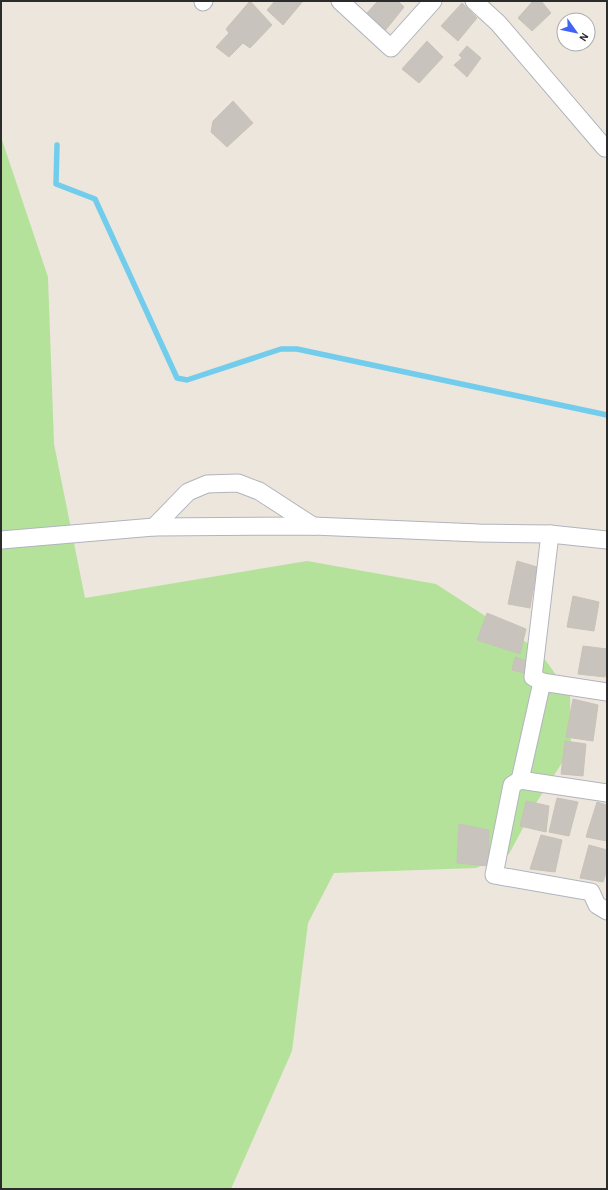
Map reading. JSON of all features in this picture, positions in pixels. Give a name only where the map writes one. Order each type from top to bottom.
[{"type":"street","points":[[340,1],[391,48],[433,1]]},
{"type":"street","points":[[474,1],[498,23],[605,148]]},
{"type":"street","points":[[154,527],[188,492],[208,484],[230,483],[238,483],[259,491],[312,526]]},
{"type":"street","points":[[1,540],[154,527],[312,526],[479,533],[550,534],[607,540]]},
{"type":"street","points":[[550,534],[533,677],[542,682],[607,692]]},
{"type":"street","points":[[520,780],[542,682]]},
{"type":"street","points":[[607,793],[520,780],[512,785],[494,875],[591,892],[597,904],[607,911]]},
{"type":"green space","points":[[1,137],[48,277],[54,444],[85,598],[307,561],[436,584],[538,650],[570,694],[571,749],[538,800],[509,854],[476,868],[334,873],[308,923],[292,1051],[231,1189],[1,1189]]},
{"type":"building","points":[[250,1],[272,25],[250,48],[243,43],[229,57],[216,47],[229,33],[226,29]]},
{"type":"building","points":[[275,1],[303,1],[283,25],[267,10]]},
{"type":"building","points":[[378,1],[398,1],[404,7],[384,32],[365,15]]},
{"type":"building","points":[[533,1],[541,1],[551,13],[532,31],[518,18]]},
{"type":"building","points":[[462,3],[477,18],[458,41],[441,26]]},
{"type":"building","points":[[427,41],[443,57],[419,83],[402,69]]},
{"type":"building","points":[[467,46],[481,58],[467,77],[454,65],[462,58],[459,55]]},
{"type":"building","points":[[233,101],[253,123],[227,147],[211,132],[213,121]]},
{"type":"building","points":[[517,561],[537,567],[530,608],[508,604]]},
{"type":"building","points":[[573,596],[599,602],[594,631],[567,627]]},
{"type":"building","points":[[487,613],[526,629],[520,654],[477,640]]},
{"type":"building","points":[[583,646],[607,649],[607,666],[605,677],[578,674]]},
{"type":"building","points":[[515,657],[531,662],[528,674],[512,670]]},
{"type":"building","points":[[573,699],[598,705],[593,741],[566,737]]},
{"type":"building","points":[[565,741],[586,744],[583,776],[561,774]]},
{"type":"building","points":[[557,798],[578,802],[569,836],[549,832]]},
{"type":"building","points":[[526,801],[549,806],[546,832],[520,826]]},
{"type":"building","points":[[597,802],[607,805],[607,841],[586,837]]},
{"type":"building","points":[[459,824],[489,830],[488,866],[457,863]]},
{"type":"building","points":[[541,835],[562,840],[555,872],[530,869]]},
{"type":"building","points":[[589,845],[607,850],[607,870],[603,882],[580,878]]},
{"type":"waterway","points":[[57,145],[56,184],[95,199],[177,378],[187,380],[281,349],[297,349],[607,415]]}]
